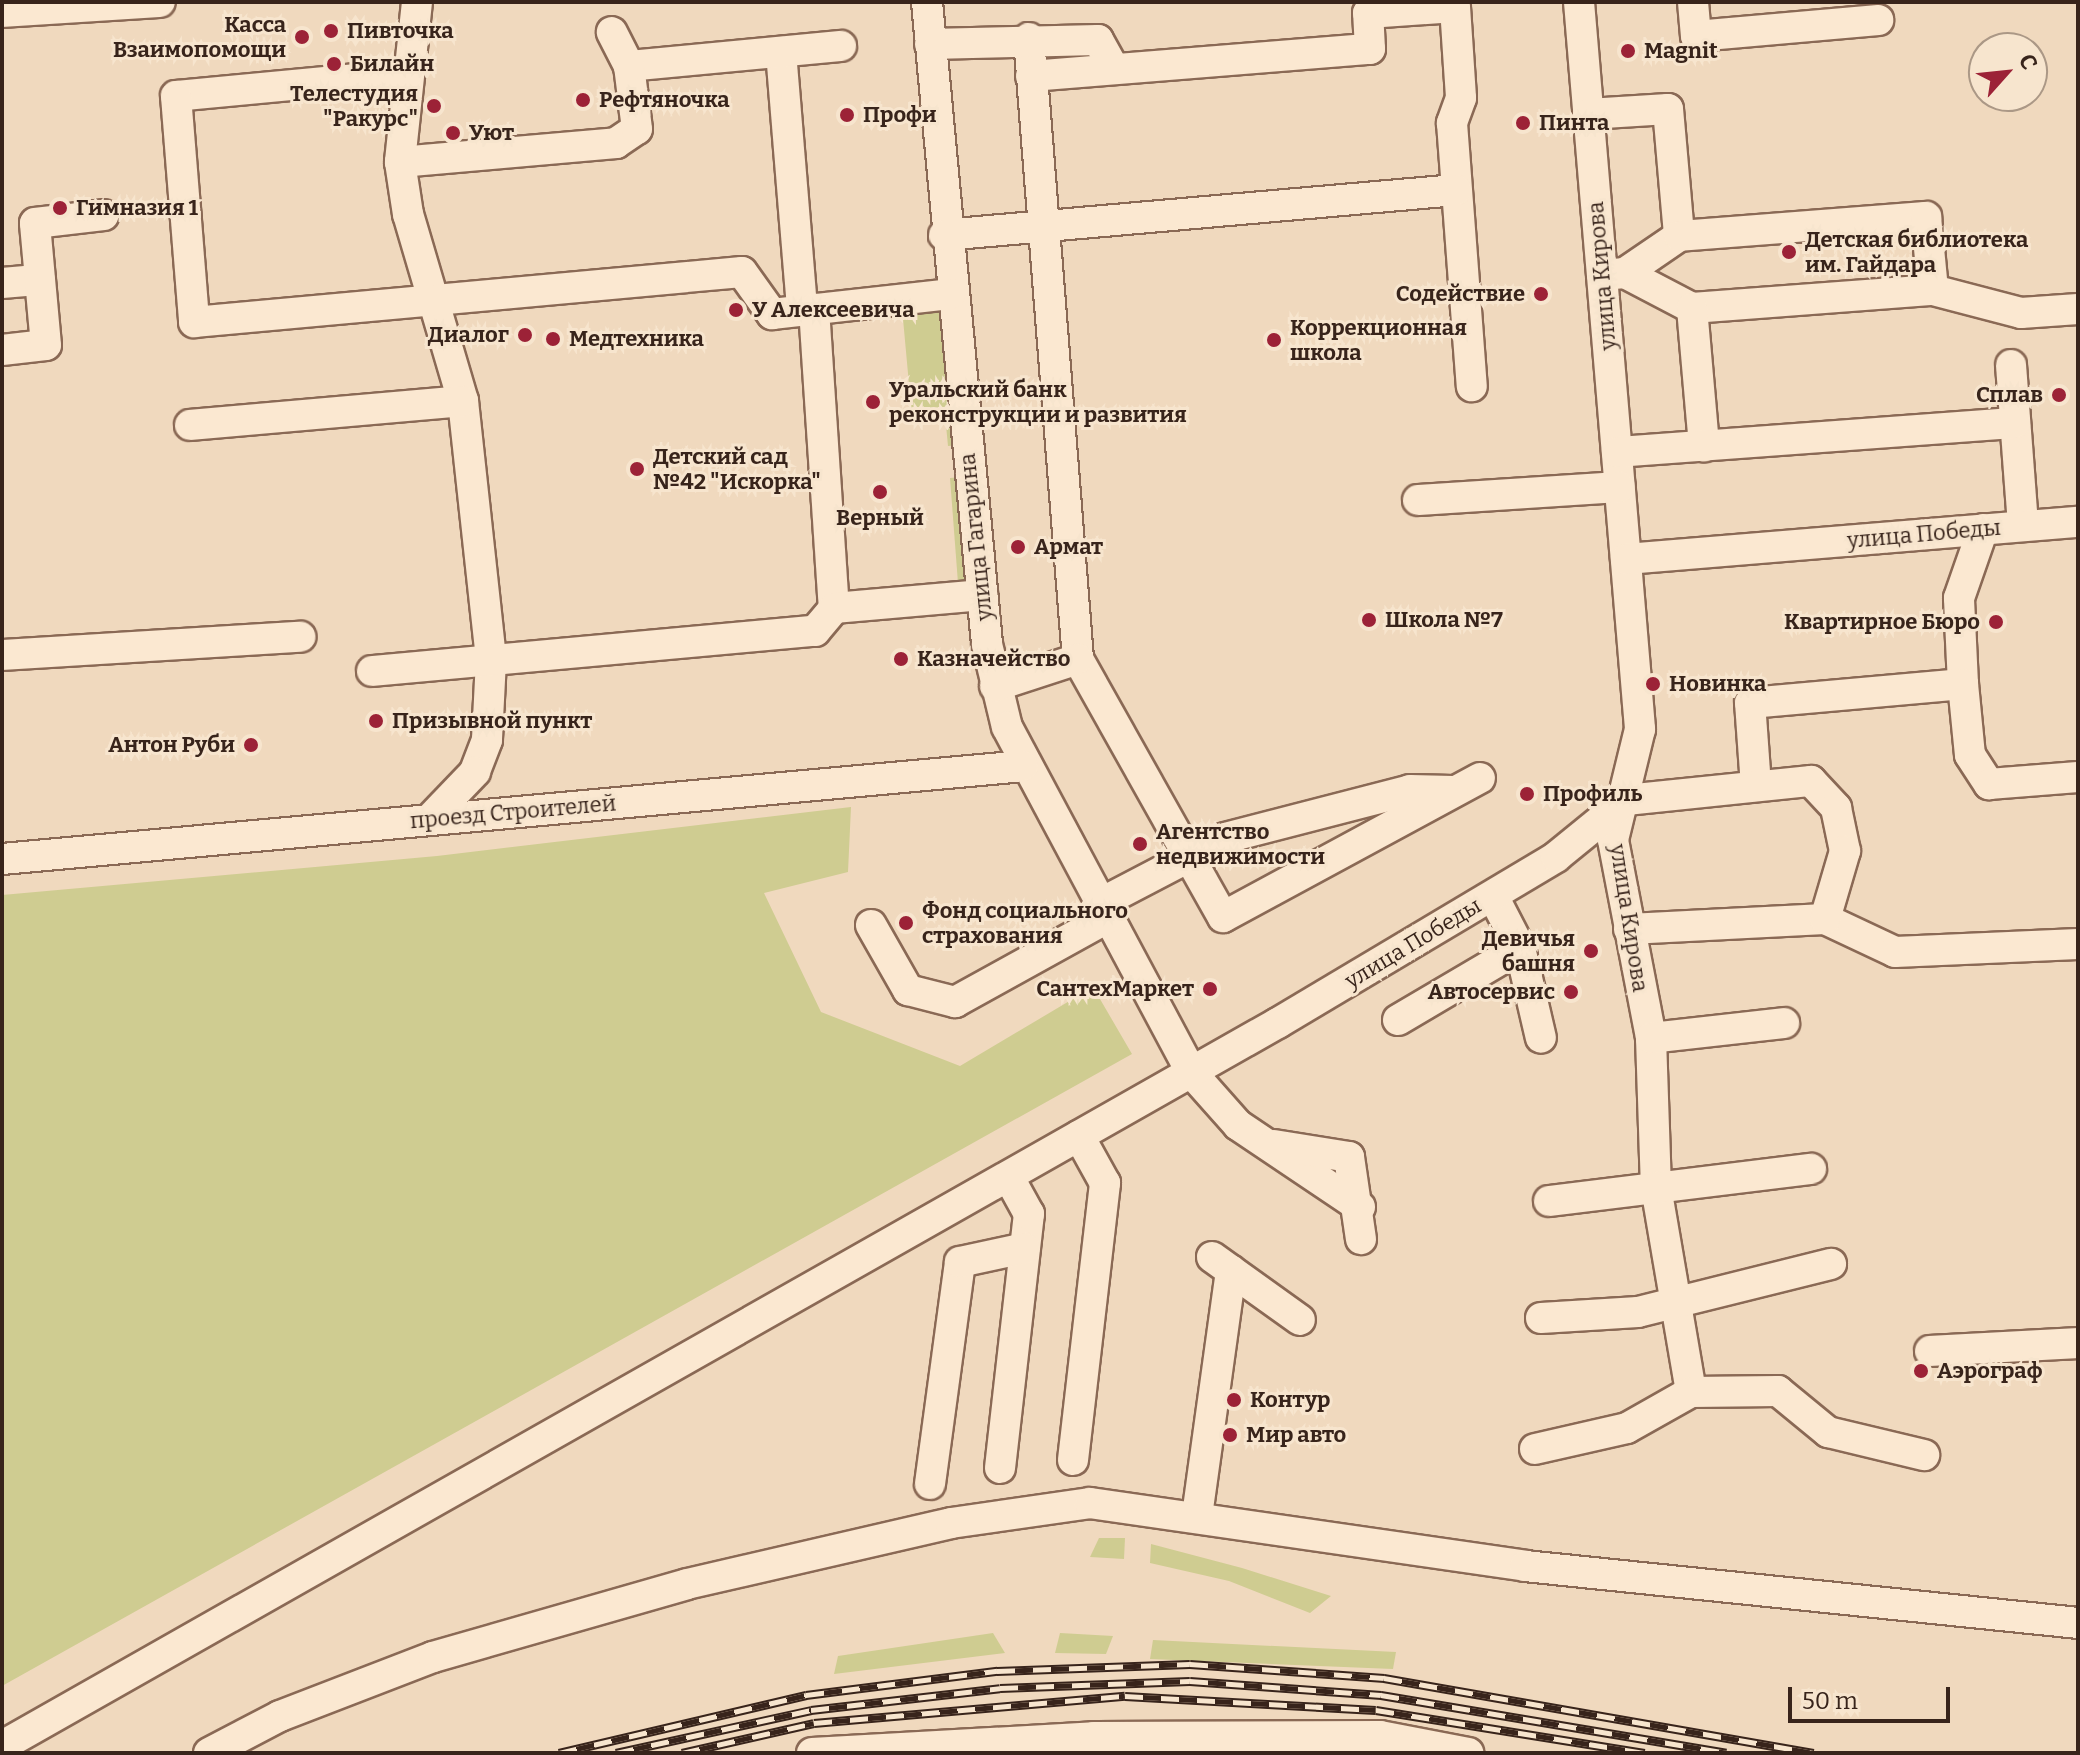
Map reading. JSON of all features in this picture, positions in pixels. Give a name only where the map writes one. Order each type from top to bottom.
[{"type":"street","points":[[2,12],[160,2]]},
{"type":"street","points":[[417,2],[400,162],[408,214],[436,300],[463,401],[491,660],[487,740],[475,772],[429,820]]},
{"type":"street","name":"улица Гагарина","points":[[927,2],[944,235],[982,595],[995,686],[1023,766],[1191,1072],[1264,1143],[1360,1207],[1361,1239]]},
{"type":"street","name":"улица Кирова","points":[[1579,2],[1588,114],[1614,274],[1617,452],[1640,729],[1626,800],[1613,840],[1651,1038],[1656,1187],[1680,1302],[1691,1392]]},
{"type":"street","points":[[1693,2],[1696,36],[1823,14],[1878,20]]},
{"type":"street","points":[[1031,76],[1370,49],[1368,13],[1455,7],[1461,98],[1452,123],[1472,386]]},
{"type":"street","points":[[400,162],[616,143],[637,129],[629,66],[612,32]]},
{"type":"street","points":[[871,925],[908,990],[955,1002],[1103,911],[1187,853],[1315,812],[1410,790],[1467,785],[1223,917],[1187,853],[1078,659],[1029,38]]},
{"type":"street","points":[[930,44],[1029,38],[1098,40],[1114,69]]},
{"type":"street","points":[[629,66],[841,46]]},
{"type":"street","points":[[372,671],[815,631],[834,608],[781,52]]},
{"type":"street","points":[[408,74],[176,96],[194,322],[742,272],[772,314],[950,294]]},
{"type":"street","points":[[1588,114],[1668,109],[1679,236]]},
{"type":"street","points":[[944,235],[1456,190]]},
{"type":"street","points":[[2,350],[46,345],[35,223],[104,215]]},
{"type":"street","points":[[1614,274],[1679,236],[1926,217],[1933,290]]},
{"type":"street","points":[[1614,274],[1692,308],[1933,290],[2021,313],[2078,309]]},
{"type":"street","points":[[2,283],[40,280]]},
{"type":"street","points":[[1692,308],[1704,446]]},
{"type":"street","points":[[2011,365],[2023,526]]},
{"type":"street","points":[[190,425],[463,401]]},
{"type":"street","points":[[1617,452],[2015,423]]},
{"type":"street","points":[[1418,500],[1620,487]]},
{"type":"street","name":"улица Победы","points":[[1626,559],[2078,522]]},
{"type":"street","points":[[1983,529],[1959,598],[1970,755],[1989,784],[2078,777]]},
{"type":"street","points":[[834,608],[982,595]]},
{"type":"street","points":[[2,655],[300,637]]},
{"type":"street","points":[[995,686],[1078,659]]},
{"type":"street","points":[[1756,786],[1750,703],[1963,684]]},
{"type":"street","name":"проезд Строителей","points":[[2,859],[1023,766]]},
{"type":"street","points":[[1626,800],[1811,781],[1836,808],[1843,873],[1825,919]]},
{"type":"street","name":"улица Победы","points":[[2,1746],[1191,1072],[1493,896],[1626,800]]},
{"type":"street","points":[[1315,812],[1340,853]]},
{"type":"street","points":[[1493,896],[1520,948],[1541,1038]]},
{"type":"street","points":[[1629,929],[1825,919],[1895,952],[2078,944]]},
{"type":"street","points":[[1398,1020],[1520,948]]},
{"type":"street","points":[[1651,1038],[1784,1023]]},
{"type":"street","points":[[1073,1460],[1105,1183],[1079,1136]]},
{"type":"street","points":[[1549,1201],[1811,1169]]},
{"type":"street","points":[[1000,1468],[1029,1214],[1008,1176]]},
{"type":"street","points":[[930,1484],[960,1262],[1025,1248]]},
{"type":"street","points":[[1197,1516],[1222,1263],[1300,1320]]},
{"type":"street","points":[[1541,1318],[1680,1302],[1831,1264]]},
{"type":"street","points":[[1930,1351],[2078,1343]]},
{"type":"street","points":[[1535,1449],[1627,1428],[1691,1392],[1778,1391],[1828,1432],[1924,1455]]},
{"type":"street","points":[[209,1753],[280,1716],[433,1657],[828,1549],[1090,1503],[1197,1516],[1510,1564],[2078,1623]]},
{"type":"street","points":[[817,1752],[1380,1736],[1468,1753]]},
{"type":"shaded area","points":[[948,304],[959,445],[948,446],[945,415],[912,417],[902,308]]},
{"type":"shaded area","points":[[962,477],[970,582],[958,583],[950,478]]},
{"type":"shaded area","points":[[851,807],[848,872],[764,893],[821,1012],[960,1066],[1093,987],[1132,1054],[2,1686],[2,895],[437,856]]},
{"type":"shaded area","points":[[1099,1538],[1125,1538],[1124,1559],[1090,1557]]},
{"type":"shaded area","points":[[1151,1544],[1331,1596],[1310,1613],[1229,1581],[1150,1563]]},
{"type":"shaded area","points":[[993,1633],[1005,1653],[834,1674],[838,1656]]},
{"type":"shaded area","points":[[1060,1633],[1113,1636],[1106,1654],[1055,1653]]},
{"type":"shaded area","points":[[1153,1640],[1396,1652],[1393,1669],[1150,1659]]},
{"type":"railway","points":[[559,1753],[806,1695],[997,1671],[1190,1664],[1384,1678],[1814,1753]]},
{"type":"railway","points":[[616,1753],[811,1710],[1000,1688],[1190,1681],[1381,1695],[1726,1753]]},
{"type":"railway","points":[[682,1753],[814,1723],[1125,1696],[1376,1710],[1645,1753]]},
{"type":"place","name":"Пивточка","points":[[331,31]]},
{"type":"place","name":"Касса Взаимопомощи","points":[[302,37]]},
{"type":"place","name":"Magnit","points":[[1628,51]]},
{"type":"place","name":"Билайн","points":[[334,64]]},
{"type":"place","name":"Рефтяночка","points":[[583,100]]},
{"type":"place","name":"Телестудия \"Ракурс\"","points":[[434,106]]},
{"type":"place","name":"Профи","points":[[847,115]]},
{"type":"place","name":"Пинта","points":[[1523,123]]},
{"type":"place","name":"Уют","points":[[453,133]]},
{"type":"place","name":"Гимназия 1","points":[[60,208]]},
{"type":"place","name":"Детская библиотека им. Гайдара","points":[[1789,252]]},
{"type":"place","name":"Содействие","points":[[1541,294]]},
{"type":"place","name":"У Алексеевича","points":[[736,310]]},
{"type":"place","name":"Диалог","points":[[525,335]]},
{"type":"place","name":"Медтехника","points":[[553,339]]},
{"type":"place","name":"Коррекционная школа","points":[[1274,340]]},
{"type":"place","name":"Сплав","points":[[2059,395]]},
{"type":"place","name":"Уральский банк реконструкции и развития","points":[[873,402]]},
{"type":"place","name":"Детский сад №42 \"Искорка\"","points":[[637,469]]},
{"type":"place","name":"Верный","points":[[880,492]]},
{"type":"place","name":"Армат","points":[[1018,547]]},
{"type":"place","name":"Школа №7","points":[[1369,620]]},
{"type":"place","name":"Квартирное Бюро","points":[[1996,622]]},
{"type":"place","name":"Казначейство","points":[[901,659]]},
{"type":"place","name":"Новинка","points":[[1653,684]]},
{"type":"place","name":"Призывной пункт","points":[[376,721]]},
{"type":"place","name":"Антон Руби","points":[[251,745]]},
{"type":"place","name":"Профиль","points":[[1527,794]]},
{"type":"place","name":"Агентство недвижимости","points":[[1140,844]]},
{"type":"place","name":"Фонд социального страхования","points":[[906,923]]},
{"type":"place","name":"Девичья башня","points":[[1591,951]]},
{"type":"place","name":"СантехМаркет","points":[[1210,989]]},
{"type":"place","name":"Автосервис","points":[[1571,992]]},
{"type":"place","name":"Аэрограф","points":[[1921,1371]]},
{"type":"place","name":"Контур","points":[[1234,1400]]},
{"type":"place","name":"Мир авто","points":[[1230,1435]]}]
